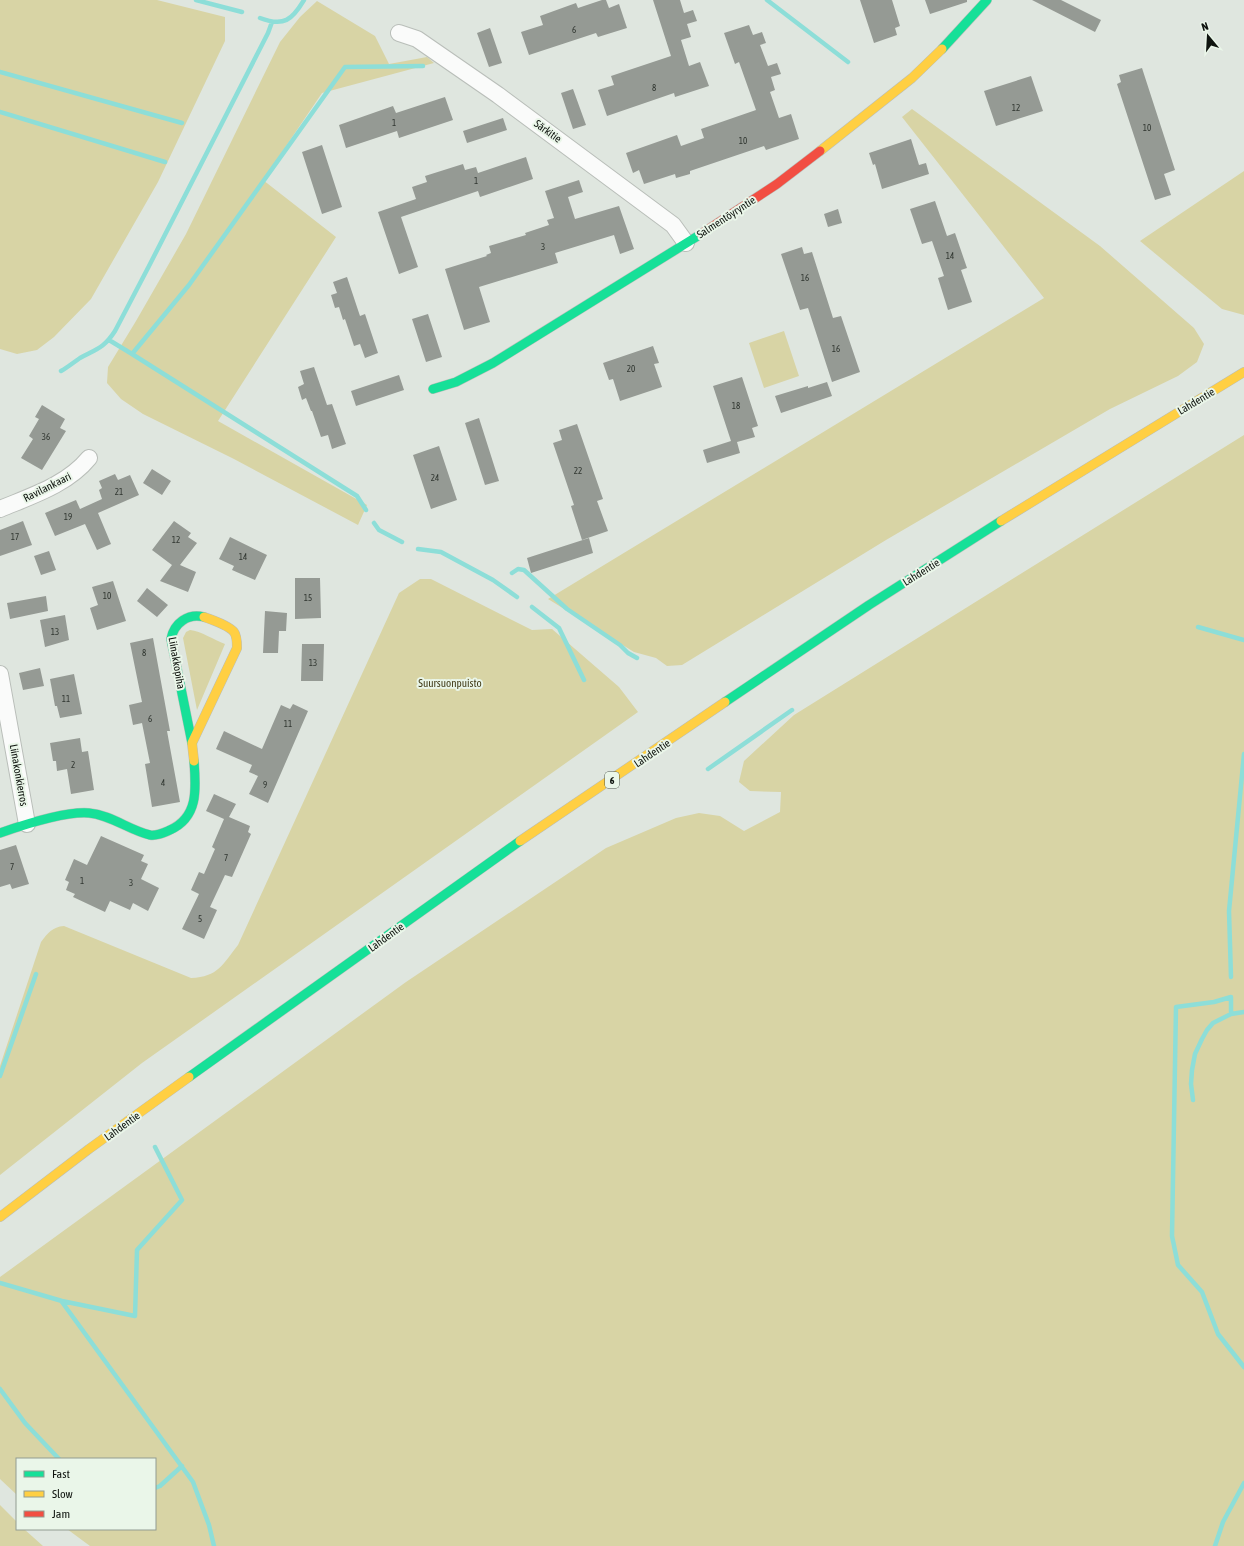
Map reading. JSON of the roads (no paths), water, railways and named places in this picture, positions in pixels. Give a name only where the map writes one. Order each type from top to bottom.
[{"type":"main road","name":"Salmentöyryntie","points":[[434,389],[456,382],[493,363],[686,243],[777,184],[912,78],[942,49],[987,0]]},
{"type":"main road","name":"Lahdentie","points":[[0,1218],[89,1149],[486,865],[785,661],[869,605],[984,532],[1244,372]]},
{"type":"main road","name":"Liinakkopiha","points":[[28,824],[72,814],[88,813],[99,815],[150,835],[160,835],[169,832],[182,822],[193,804],[196,790],[192,743],[171,639],[171,632],[182,620],[192,616],[200,616],[226,627],[234,632],[237,639],[236,648],[192,743]]},
{"type":"main road","points":[[0,833],[28,824]]},
{"type":"street","name":"Särkitie","points":[[399,33],[417,39],[498,95],[673,225],[686,243]]},
{"type":"street","name":"Ravilankaari","points":[[0,508],[50,488],[76,472],[89,458]]},
{"type":"street","name":"Liinakonkierros","points":[[0,674],[28,824]]},
{"type":"waterway","points":[[196,0],[242,12]]},
{"type":"waterway","points":[[260,18],[275,22],[286,20],[295,13],[304,0]]},
{"type":"waterway","points":[[767,0],[848,62]]},
{"type":"waterway","points":[[61,371],[80,358],[100,348],[115,331],[268,33],[272,22]]},
{"type":"waterway","points":[[109,340],[132,354],[189,285],[345,67],[423,66]]},
{"type":"waterway","points":[[0,72],[182,123]]},
{"type":"waterway","points":[[0,112],[165,162]]},
{"type":"waterway","points":[[132,354],[357,496],[366,510]]},
{"type":"waterway","points":[[374,523],[379,530],[402,542]]},
{"type":"waterway","points":[[418,549],[441,552],[493,580],[517,597]]},
{"type":"waterway","points":[[512,573],[518,569],[524,570],[567,609],[637,658]]},
{"type":"waterway","points":[[532,607],[559,628],[584,680]]},
{"type":"waterway","points":[[1198,627],[1244,640]]},
{"type":"waterway","points":[[708,769],[792,710]]},
{"type":"waterway","points":[[1231,977],[1229,911],[1244,754]]},
{"type":"waterway","points":[[0,1076],[36,974]]},
{"type":"waterway","points":[[1193,1100],[1191,1084],[1195,1054],[1207,1030],[1213,1023],[1231,1014],[1231,997],[1214,1002],[1176,1007],[1172,1236],[1178,1265],[1202,1292],[1218,1334],[1244,1367]]},
{"type":"waterway","points":[[1231,1014],[1244,1012]]},
{"type":"waterway","points":[[0,1283],[62,1301],[135,1316],[137,1250],[182,1200],[155,1147]]},
{"type":"waterway","points":[[62,1302],[193,1482],[209,1525],[214,1546]]},
{"type":"waterway","points":[[0,1389],[25,1423],[58,1458]]},
{"type":"waterway","points":[[156,1488],[160,1486],[182,1466]]},
{"type":"waterway","points":[[1215,1546],[1223,1522],[1244,1483]]},
{"type":"park label","name":"Suursuonpuisto","points":[[450,683]]}]
